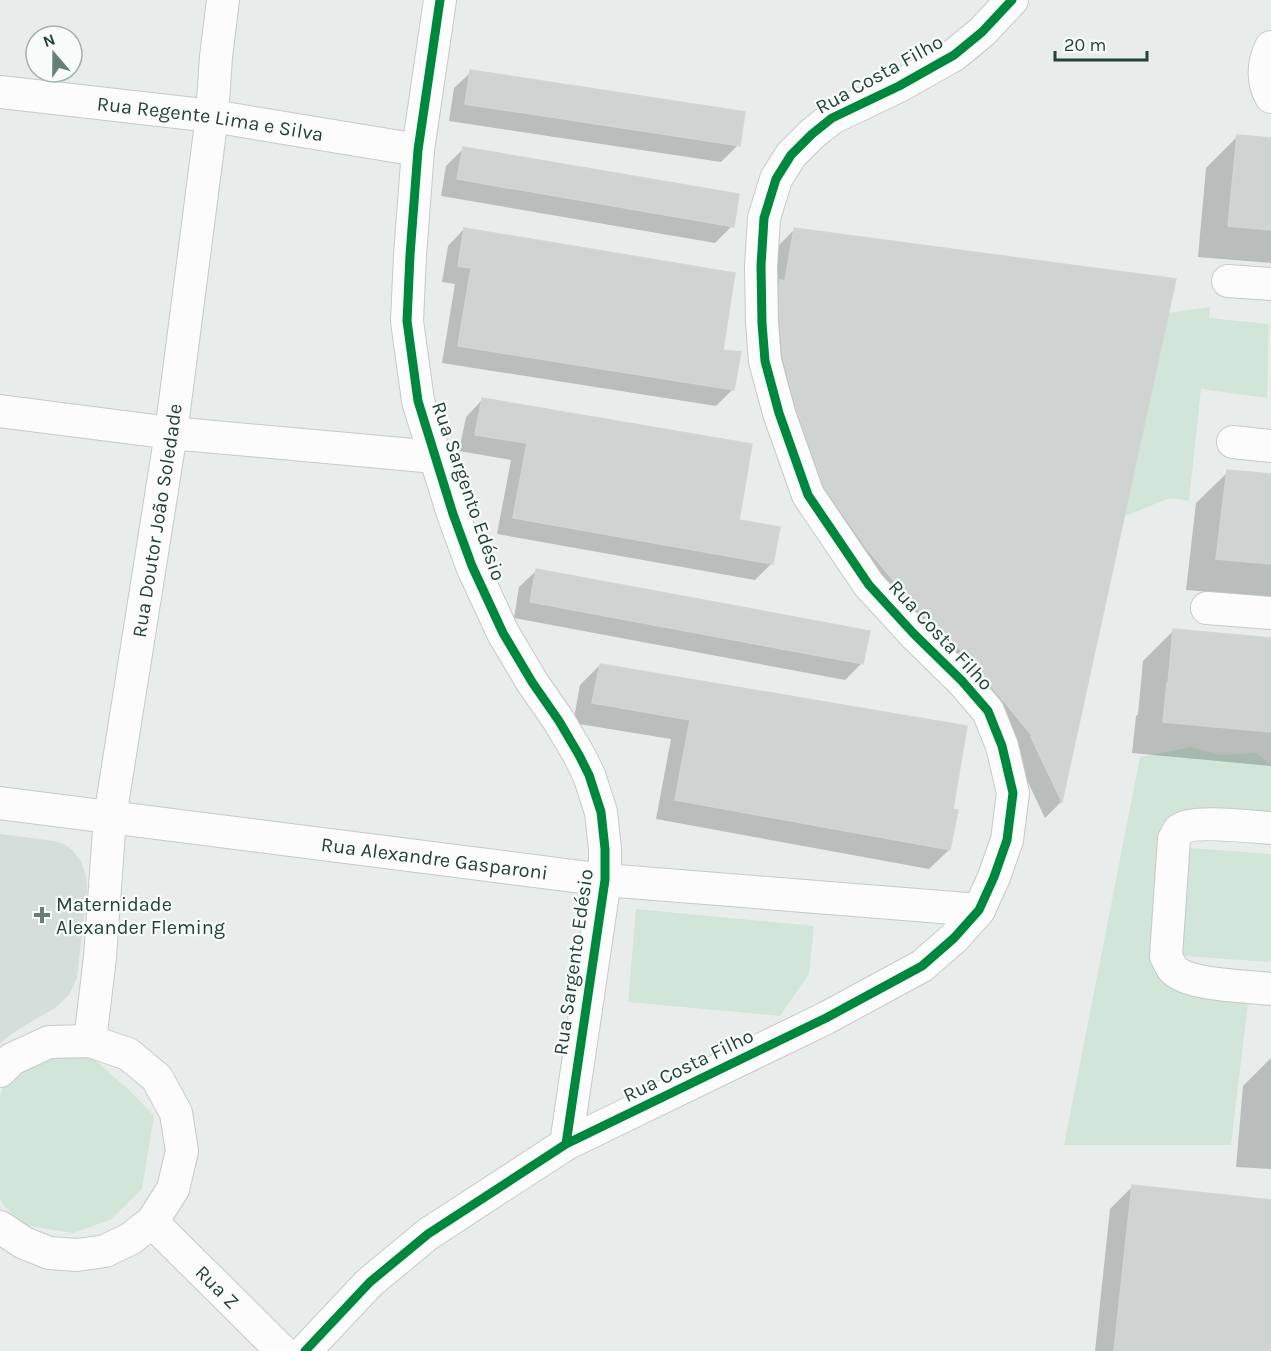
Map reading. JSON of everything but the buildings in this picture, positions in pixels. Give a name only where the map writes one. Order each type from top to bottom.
[{"type":"street","name":"Rua Doutor João Soledade","points":[[90,1041],[100,957],[110,817],[171,434],[212,116],[223,0]]},
{"type":"street","name":"Rua Sargento Edésio","points":[[440,0],[418,150],[407,321],[418,401],[453,514],[472,566],[503,633],[579,754],[589,775],[601,812],[605,849],[605,880],[566,1144]]},
{"type":"street","name":"Rua Costa Filho","points":[[305,1351],[370,1281],[428,1234],[566,1144],[826,1018],[922,966],[954,938],[979,910],[1007,840],[1013,793],[1002,746],[988,711],[869,585],[808,495],[779,413],[765,361],[761,266],[764,218],[776,179],[791,155],[832,118],[899,86],[954,55],[982,32],[1012,0]]},
{"type":"street","points":[[1271,47],[1265,62],[1264,78],[1271,97]]},
{"type":"street","name":"Rua Regente Lima e Silva","points":[[0,92],[212,116],[418,150]]},
{"type":"street","points":[[1228,281],[1271,284]]},
{"type":"street","points":[[0,411],[171,434],[435,457]]},
{"type":"street","points":[[1233,442],[1271,446]]},
{"type":"street","points":[[1207,608],[1271,613]]},
{"type":"street","name":"Rua Alexandre Gasparoni","points":[[0,803],[605,880],[979,910]]},
{"type":"street","points":[[1271,828],[1191,825],[1179,831],[1174,839],[1166,956],[1173,969],[1186,978],[1206,983],[1271,988]]},
{"type":"street","points":[[0,1071],[12,1059],[49,1042],[90,1041],[128,1054],[157,1078],[176,1113],[182,1151],[173,1189],[152,1222],[130,1239],[105,1251],[78,1255],[50,1252],[24,1243],[0,1227]]},
{"type":"street","name":"Rua Z","points":[[152,1222],[282,1351]]},
{"type":"shaded area","name":"Maternidade Alexander Fleming","points":[[0,834],[64,844],[81,861],[86,876],[87,890],[77,978],[69,995],[55,1008],[0,1043]]},
{"type":"green space","points":[[1210,307],[1209,318],[1269,324],[1267,398],[1201,389],[1189,501],[1170,498],[1073,537],[921,613],[854,535],[822,487],[801,435],[785,373],[780,339],[872,311],[1134,318]]},
{"type":"green space","points":[[1191,747],[1220,755],[1256,753],[1271,764],[1271,815],[1182,815],[1166,956],[1250,987],[1231,1145],[1064,1145],[1140,757]]},
{"type":"green space","points":[[1190,848],[1271,854],[1271,962],[1182,956]]},
{"type":"green space","points":[[636,909],[814,926],[809,974],[780,1016],[628,1002]]},
{"type":"green space","points":[[88,1054],[129,1090],[154,1116],[142,1189],[110,1220],[73,1233],[22,1225],[0,1199],[0,1096],[9,1073],[59,1055]]},
{"type":"cycle path","points":[[440,0],[418,150],[410,255],[407,321],[418,401],[453,514],[472,566],[503,633],[579,755],[589,775],[601,812],[605,849],[605,880],[566,1144]]},
{"type":"cycle path","points":[[305,1351],[370,1282],[428,1234],[566,1144],[826,1018],[922,966],[954,938],[979,910],[1007,840],[1013,793],[1002,746],[988,711],[869,585],[808,495],[779,413],[765,361],[761,266],[764,218],[776,179],[791,155],[832,118],[899,86],[954,55],[982,32],[1012,0]]},
{"type":"place","name":"Maternidade Alexander Fleming","points":[[42,915]]}]
